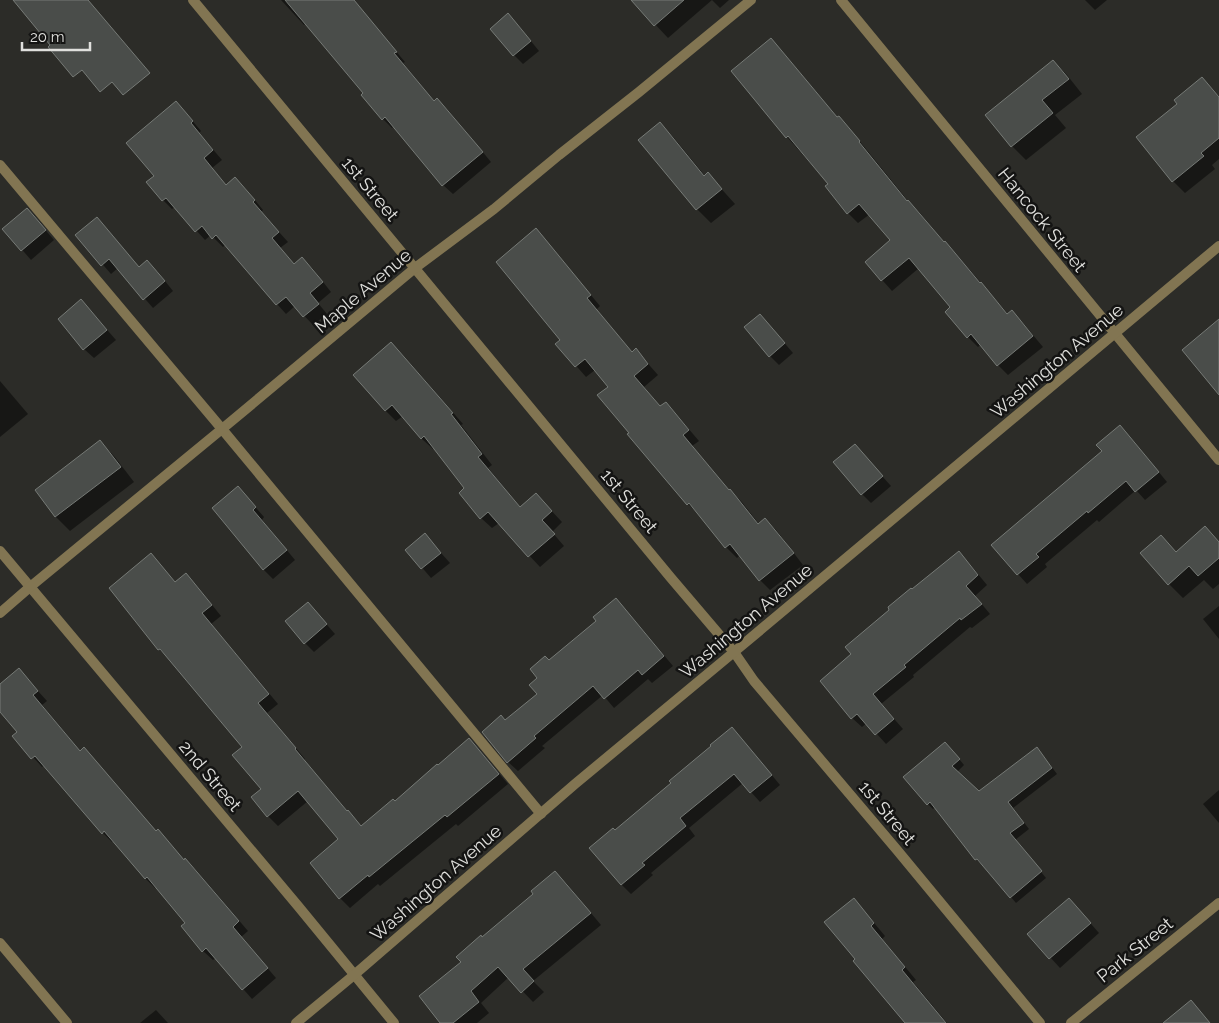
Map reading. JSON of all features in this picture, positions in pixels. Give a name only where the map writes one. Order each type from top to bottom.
[{"type":"street","name":"1st Street","points":[[193,0],[734,652],[754,681],[1040,1023]]},
{"type":"street","name":"Maple Avenue","points":[[0,613],[415,268],[494,208],[751,0]]},
{"type":"street","name":"Hancock Street","points":[[841,0],[1219,460]]},
{"type":"street","points":[[0,164],[541,814]]},
{"type":"street","name":"Washington Avenue","points":[[296,1023],[541,814],[1219,246]]},
{"type":"street","name":"2nd Street","points":[[0,550],[286,891],[394,1023]]},
{"type":"street","name":"Park Street","points":[[1071,1023],[1219,903]]},
{"type":"street","points":[[0,943],[67,1023]]},
{"type":"building","points":[[13,0],[88,0],[150,73],[123,95],[112,82],[100,92],[82,70],[73,77],[48,47],[50,45]]},
{"type":"building","points":[[285,0],[354,0],[397,52],[394,53],[434,101],[437,98],[483,152],[442,186],[385,117],[382,120],[361,95],[363,93]]},
{"type":"building","points":[[631,0],[684,0],[654,26]]},
{"type":"building","points":[[508,13],[531,41],[513,56],[490,29]]},
{"type":"building","points":[[771,38],[837,117],[839,116],[860,141],[907,201],[945,241],[1007,314],[1012,310],[1033,336],[997,366],[971,334],[967,338],[945,312],[950,307],[909,258],[881,281],[865,262],[890,240],[859,204],[847,214],[825,186],[828,184],[788,136],[786,138],[731,71]]},
{"type":"building","points":[[1053,60],[1069,79],[1042,100],[1053,113],[1011,147],[985,115]]},
{"type":"building","points":[[1202,77],[1219,97],[1219,138],[1201,153],[1204,156],[1172,182],[1136,137],[1177,104],[1174,100]]},
{"type":"building","points":[[176,101],[193,121],[191,123],[213,150],[204,158],[226,185],[235,177],[255,200],[253,202],[279,232],[272,238],[294,264],[302,257],[323,282],[310,293],[319,304],[303,317],[286,297],[276,305],[216,235],[212,239],[202,226],[195,232],[166,198],[162,201],[146,182],[154,176],[126,143]]},
{"type":"building","points":[[660,122],[704,176],[708,172],[722,189],[696,210],[638,140]]},
{"type":"building","points":[[27,208],[46,230],[21,251],[2,229]]},
{"type":"building","points":[[97,217],[139,267],[147,260],[165,281],[143,300],[109,259],[101,266],[75,235]]},
{"type":"building","points":[[536,228],[591,295],[587,298],[632,352],[636,348],[648,364],[634,376],[660,406],[666,402],[689,430],[683,435],[758,524],[765,518],[794,553],[759,581],[730,544],[725,548],[689,503],[687,505],[627,434],[629,433],[597,395],[608,387],[585,359],[575,367],[555,344],[560,340],[496,262]]},
{"type":"building","points":[[81,299],[107,330],[83,350],[58,319]]},
{"type":"building","points":[[760,314],[785,343],[769,357],[744,327]]},
{"type":"building","points":[[1219,319],[1219,395],[1182,350]]},
{"type":"building","points":[[391,342],[453,413],[451,414],[482,454],[478,457],[520,507],[536,493],[552,511],[542,520],[555,534],[528,557],[488,512],[480,519],[459,493],[464,488],[424,436],[421,439],[392,405],[385,411],[353,375]]},
{"type":"building","points":[[1120,425],[1159,472],[1135,492],[1126,481],[1036,554],[1039,557],[1017,575],[991,545],[1102,451],[1096,445]]},
{"type":"building","points":[[100,440],[121,467],[55,517],[35,490]]},
{"type":"building","points":[[855,444],[883,476],[861,495],[833,462]]},
{"type":"building","points":[[238,486],[256,507],[253,510],[287,550],[263,570],[212,508]]},
{"type":"building","points":[[1205,526],[1219,542],[1219,558],[1198,576],[1189,566],[1168,585],[1140,553],[1161,535],[1176,552]]},
{"type":"building","points":[[425,533],[441,553],[421,569],[405,550]]},
{"type":"building","points":[[959,551],[978,575],[966,586],[982,604],[961,620],[960,618],[873,694],[894,719],[875,735],[857,714],[851,719],[820,681],[851,654],[845,647],[889,610],[888,607]]},
{"type":"building","points":[[151,553],[175,582],[186,573],[212,605],[202,613],[269,694],[258,703],[361,826],[393,799],[395,801],[469,738],[499,774],[447,817],[445,815],[339,899],[310,863],[338,839],[298,791],[267,817],[251,797],[261,789],[232,755],[242,747],[160,649],[158,650],[109,588]]},
{"type":"building","points":[[616,598],[664,656],[642,675],[638,670],[604,699],[593,686],[534,736],[536,738],[507,763],[482,732],[501,715],[505,720],[537,694],[529,685],[537,678],[530,669],[545,656],[549,660],[596,621],[593,617]]},
{"type":"building","points":[[308,602],[327,624],[304,644],[285,621]]},
{"type":"building","points":[[19,668],[38,691],[33,695],[80,751],[84,747],[156,831],[158,829],[184,860],[185,858],[239,921],[233,927],[268,968],[242,990],[206,948],[202,952],[181,926],[185,923],[147,877],[145,879],[104,831],[102,834],[35,756],[31,759],[12,736],[17,732],[0,712],[0,684]]},
{"type":"building","points":[[732,727],[772,775],[750,793],[734,774],[680,818],[686,826],[642,863],[645,865],[621,885],[589,848],[613,828],[615,830],[671,783],[669,781]]},
{"type":"building","points":[[945,742],[960,759],[952,766],[979,791],[1037,747],[1052,768],[1008,802],[1024,823],[1010,833],[1042,871],[1010,898],[977,859],[975,860],[930,802],[927,805],[903,777]]},
{"type":"building","points":[[555,871],[591,913],[523,969],[534,981],[521,993],[498,967],[471,991],[479,1002],[453,1023],[440,1023],[419,996],[461,962],[456,957],[533,894],[531,891]]},
{"type":"building","points":[[854,898],[874,923],[871,926],[905,967],[902,970],[946,1023],[905,1023],[853,961],[855,959],[824,922]]},
{"type":"building","points":[[1069,898],[1091,923],[1049,959],[1027,934]]},
{"type":"building","points":[[1191,1000],[1210,1023],[1163,1023]]}]
